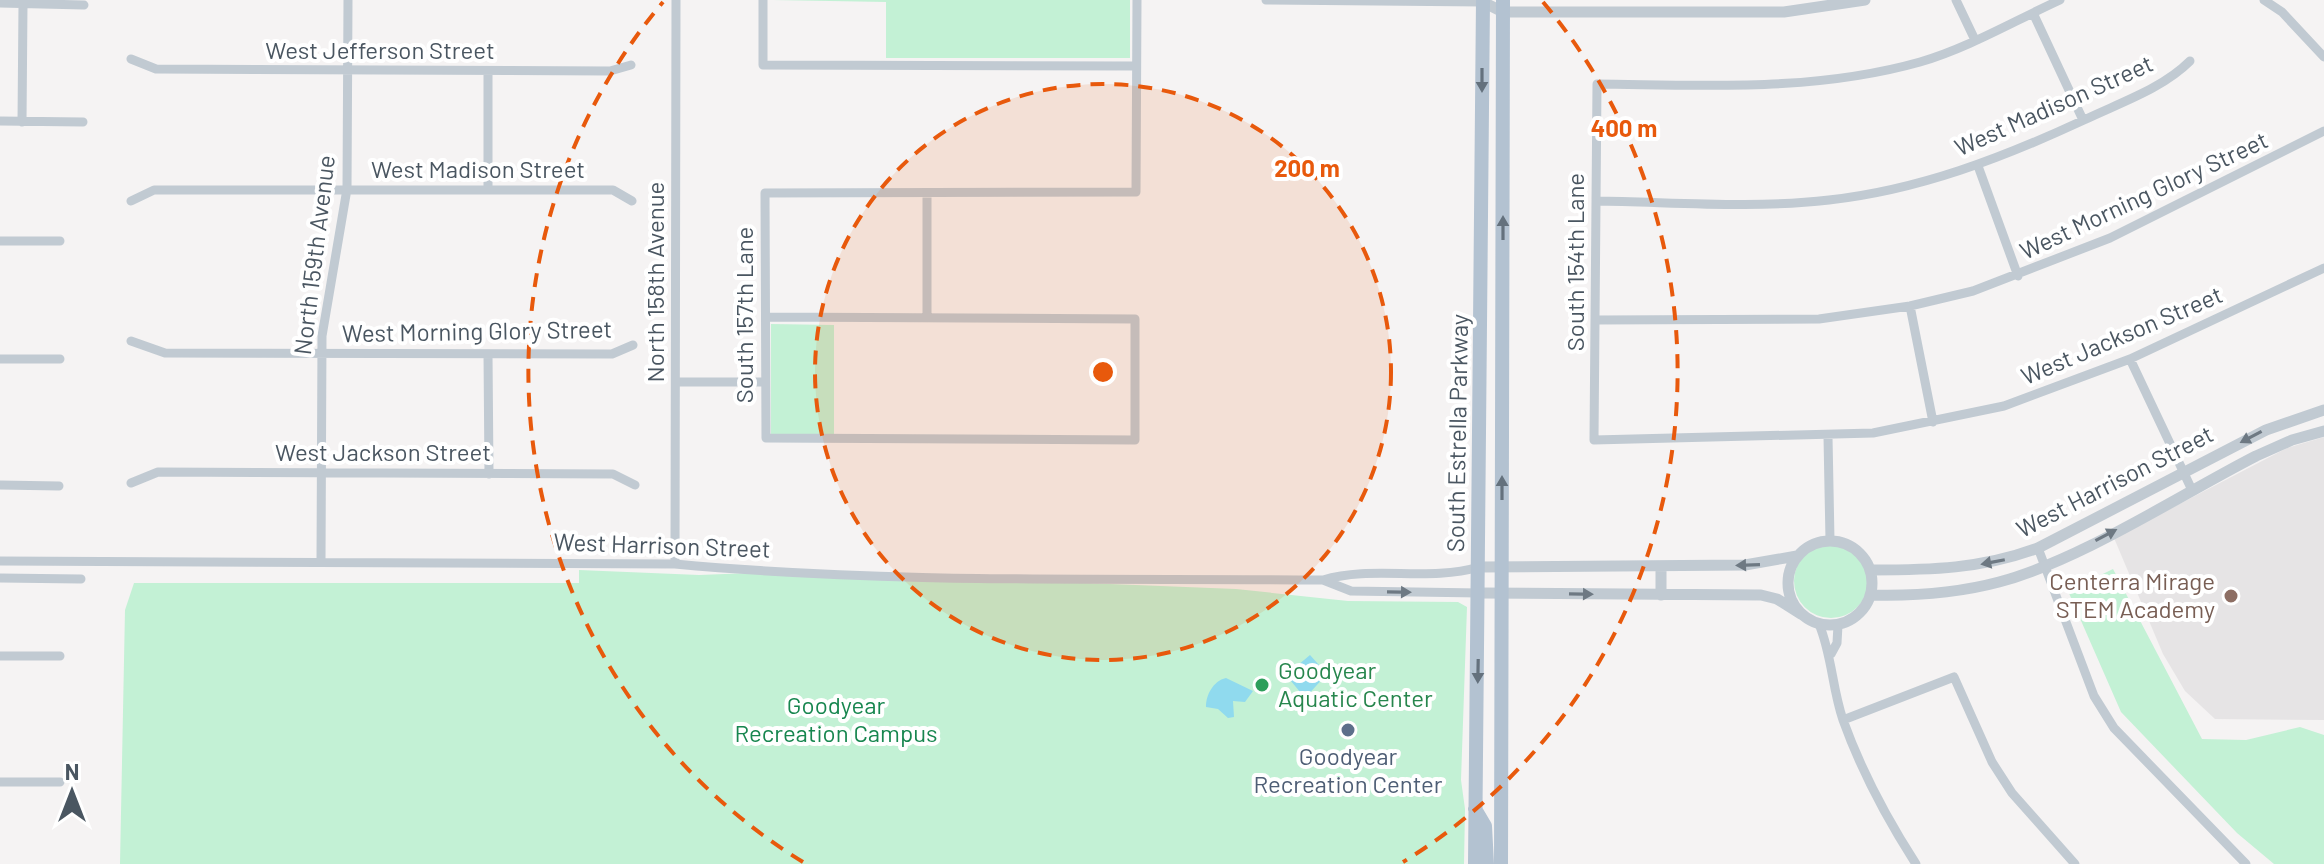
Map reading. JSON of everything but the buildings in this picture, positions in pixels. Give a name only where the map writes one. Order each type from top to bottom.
[{"type":"main road","name":"South Estrella Parkway","points":[[1475,864],[1484,1]]},
{"type":"main road","name":"South Estrella Parkway","points":[[1501,864],[1503,6]]},
{"type":"main road","points":[[1475,808],[1485,826],[1487,864]]},
{"type":"street","name":"North 159th Avenue","points":[[321,562],[322,354],[324,318],[347,189],[348,0]]},
{"type":"street","name":"North 158th Avenue","points":[[675,564],[676,0]]},
{"type":"street","points":[[763,0],[763,65],[1136,66]]},
{"type":"street","points":[[766,317],[927,318],[927,193],[1136,192],[1137,0]]},
{"type":"street","points":[[1266,0],[1484,1],[1503,6],[1756,12],[1865,0]]},
{"type":"street","points":[[1956,0],[1975,40],[2060,0]]},
{"type":"street","points":[[2264,0],[2282,12],[2324,57]]},
{"type":"street","points":[[0,3],[84,5]]},
{"type":"street","points":[[22,122],[23,4]]},
{"type":"street","points":[[2033,13],[2083,120]]},
{"type":"street","name":"South 154th Lane","points":[[1594,440],[1597,84],[1763,85],[1823,81],[1922,61],[1975,40]]},
{"type":"street","name":"West Jefferson Street","points":[[131,59],[156,69],[610,71],[631,65]]},
{"type":"street","name":"West Madison Street","points":[[1596,201],[1827,201],[1879,193],[1978,166],[2083,120],[2178,72],[2190,61]]},
{"type":"street","points":[[488,71],[488,190]]},
{"type":"street","points":[[0,121],[83,122]]},
{"type":"street","name":"West Morning Glory Street","points":[[1597,320],[1819,319],[1910,306],[2018,276],[2110,238],[2324,131]]},
{"type":"street","points":[[1978,166],[2018,276]]},
{"type":"street","name":"West Madison Street","points":[[131,201],[154,190],[347,189],[613,190],[632,201]]},
{"type":"street","name":"South 157th Lane","points":[[927,193],[765,193],[766,438],[1135,440],[1135,319],[927,318]]},
{"type":"street","points":[[0,241],[60,241]]},
{"type":"street","name":"West Jackson Street","points":[[1594,440],[1828,437],[1933,422],[2004,406],[2130,359],[2324,268]]},
{"type":"street","points":[[1910,306],[1933,422]]},
{"type":"street","name":"West Morning Glory Street","points":[[131,341],[165,353],[612,354],[633,345]]},
{"type":"street","points":[[488,354],[489,474]]},
{"type":"street","points":[[0,359],[60,359]]},
{"type":"street","points":[[2130,359],[2191,488]]},
{"type":"street","points":[[676,382],[765,382]]},
{"type":"street","name":"West Harrison Street","points":[[1871,570],[1955,570],[2006,560],[2038,548],[2266,430],[2324,410]]},
{"type":"street","name":"West Harrison Street","points":[[1872,595],[1946,591],[1998,583],[2044,567],[2191,488],[2292,440],[2324,431]]},
{"type":"street","points":[[1828,437],[1830,540]]},
{"type":"street","name":"West Jackson Street","points":[[131,483],[158,472],[613,474],[635,485]]},
{"type":"street","points":[[0,485],[59,486]]},
{"type":"street","points":[[1830,540],[1856,549],[1871,570],[1872,595],[1856,617],[1838,625],[1819,624],[1801,614],[1789,592],[1788,579],[1797,556],[1807,548],[1830,540]]},
{"type":"street","points":[[2038,548],[2094,696],[2114,728],[2246,864]]},
{"type":"street","name":"West Harrison Street","points":[[0,561],[675,564],[909,577],[1323,580],[1342,574],[1456,574],[1479,567],[1502,566],[1764,565],[1797,556]]},
{"type":"street","points":[[1661,567],[1661,595]]},
{"type":"street","points":[[0,578],[81,579]]},
{"type":"street","name":"West Harrison Street","points":[[1323,580],[1351,591],[1761,595],[1777,599],[1801,614]]},
{"type":"street","points":[[1819,624],[1831,654],[1833,685],[1843,720],[1887,819],[1916,864]]},
{"type":"street","points":[[1831,654],[1837,643],[1838,625]]},
{"type":"street","points":[[0,656],[60,656]]},
{"type":"street","points":[[1843,720],[1954,677],[1992,762],[2012,793],[2075,864]]},
{"type":"street","points":[[0,782],[60,782]]},
{"type":"shaded area","name":"Centerra Mirage STEM Academy","points":[[2324,437],[2324,720],[2215,719],[2185,691],[2163,654],[2114,538],[2287,448]]},
{"type":"green space","points":[[773,0],[1130,0],[1130,58],[886,58],[886,2]]},
{"type":"green space","points":[[771,324],[834,325],[834,434],[771,434]]},
{"type":"green space","points":[[1831,544],[1845,547],[1857,555],[1865,567],[1868,581],[1865,595],[1857,607],[1845,615],[1831,618],[1817,615],[1805,607],[1797,595],[1794,581],[1797,567],[1805,555],[1817,547]]},
{"type":"green space","points":[[2113,569],[2202,739],[2246,740],[2300,727],[2324,735],[2324,864],[2274,864],[2237,833],[2121,712],[2068,591]]},
{"type":"green space","name":"Goodyear Recreation Campus","points":[[579,570],[699,575],[777,572],[932,577],[1236,589],[1348,601],[1458,602],[1467,607],[1461,780],[1465,809],[1464,864],[120,864],[125,610],[134,583],[579,583]]},
{"type":"water","points":[[1310,655],[1327,674],[1305,698],[1286,675]]},
{"type":"water","points":[[1226,678],[1253,691],[1245,702],[1233,701],[1234,717],[1228,718],[1218,709],[1206,707],[1211,689]]},
{"type":"place","name":"Centerra Mirage STEM Academy","points":[[2231,596]]},
{"type":"place","name":"Goodyear Aquatic Center","points":[[1262,685]]},
{"type":"place","name":"Goodyear Recreation Center","points":[[1348,730]]}]
